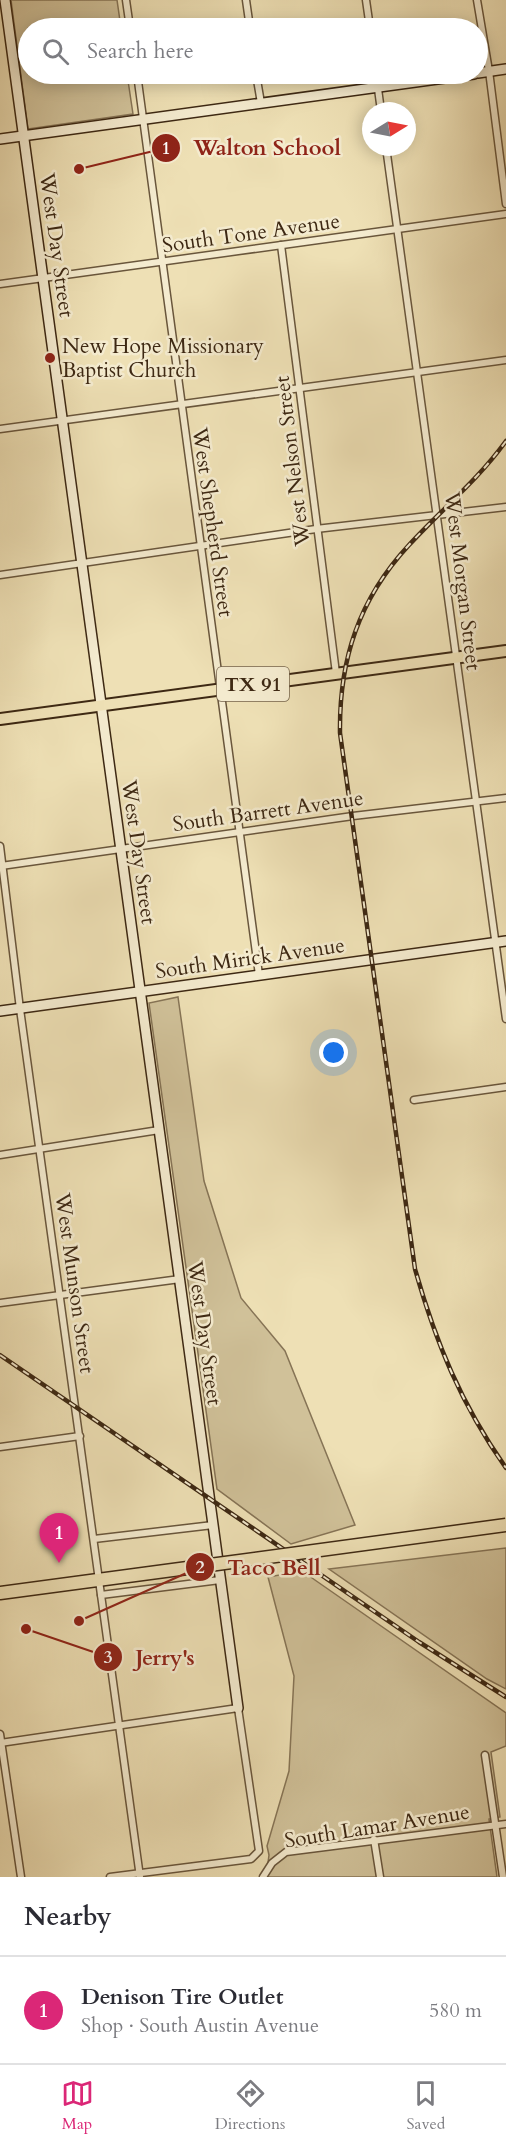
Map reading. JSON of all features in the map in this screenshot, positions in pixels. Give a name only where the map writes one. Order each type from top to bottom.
[{"type":"highway","points":[[0,1593],[506,1525]]},
{"type":"main road","name":"TX 91","points":[[0,719],[506,651]]},
{"type":"street","name":"West Day Street","points":[[5,0],[238,1708]]},
{"type":"street","points":[[126,0],[129,18]]},
{"type":"street","points":[[246,0],[249,18]]},
{"type":"street","points":[[366,0],[369,18]]},
{"type":"street","points":[[477,0],[480,18]]},
{"type":"street","points":[[488,65],[506,204]]},
{"type":"street","points":[[489,71],[506,69]]},
{"type":"street","name":"West Shepherd Street","points":[[138,84],[199,547],[260,975]]},
{"type":"street","points":[[258,84],[261,103]]},
{"type":"street","points":[[378,84],[380,102]]},
{"type":"street","points":[[0,139],[399,84]]},
{"type":"street","name":"West Morgan Street","points":[[387,156],[439,516],[475,803],[506,1019]]},
{"type":"street","name":"South Tone Avenue","points":[[0,284],[506,214]]},
{"type":"street","name":"West Nelson Street","points":[[281,245],[336,673]]},
{"type":"street","points":[[0,429],[506,360]]},
{"type":"street","points":[[0,575],[316,529],[506,507]]},
{"type":"street","name":"South Barrett Avenue","points":[[1,866],[353,816],[506,798]]},
{"type":"street","name":"West Munson Street","points":[[0,846],[39,1149],[140,1875]]},
{"type":"street","name":"South Mirick Avenue","points":[[0,1011],[506,941]]},
{"type":"street","points":[[414,1100],[506,1087]]},
{"type":"street","points":[[0,1155],[159,1130]]},
{"type":"street","points":[[0,1303],[180,1279]]},
{"type":"street","points":[[0,1447],[80,1436]]},
{"type":"street","points":[[94,1539],[213,1525]]},
{"type":"street","points":[[102,1595],[220,1580]]},
{"type":"street","points":[[1,1743],[238,1708]]},
{"type":"street","name":"South Lamar Avenue","points":[[110,1877],[140,1875],[251,1859],[259,1851],[238,1708]]},
{"type":"street","points":[[0,1734],[21,1877]]},
{"type":"street","points":[[485,1755],[502,1877]]},
{"type":"street","name":"South Lamar Avenue","points":[[263,1877],[272,1863],[286,1852],[506,1824]]},
{"type":"street","points":[[374,1839],[380,1877]]},
{"type":"shaded area","points":[[11,0],[117,0],[120,18],[18,18],[18,53]]},
{"type":"shaded area","points":[[22,84],[128,84],[133,114],[28,129]]},
{"type":"shaded area","points":[[178,997],[204,1181],[241,1298],[285,1351],[355,1525],[291,1544],[217,1489],[149,1003]]},
{"type":"shaded area","points":[[506,1548],[506,1689],[487,1679],[329,1569]]},
{"type":"shaded area","points":[[302,1571],[506,1713],[506,1746],[491,1752],[500,1817],[489,1819],[497,1877],[266,1877],[269,1855],[267,1846],[289,1771],[294,1676],[268,1577]]},
{"type":"railway","points":[[506,441],[471,482],[409,545],[377,587],[355,631],[348,655],[343,680],[340,733],[415,1269],[441,1348],[463,1396],[506,1468]]},
{"type":"railway","points":[[0,1355],[419,1642],[506,1697]]},
{"type":"place","name":"Walton School","points":[[79,169]]},
{"type":"place","name":"New Hope Missionary Baptist Church","points":[[50,358]]},
{"type":"place","name":"Denison Tire Outlet","points":[[59,1563]]},
{"type":"place","name":"Taco Bell","points":[[79,1621]]},
{"type":"place","name":"Jerry's","points":[[26,1629]]}]
